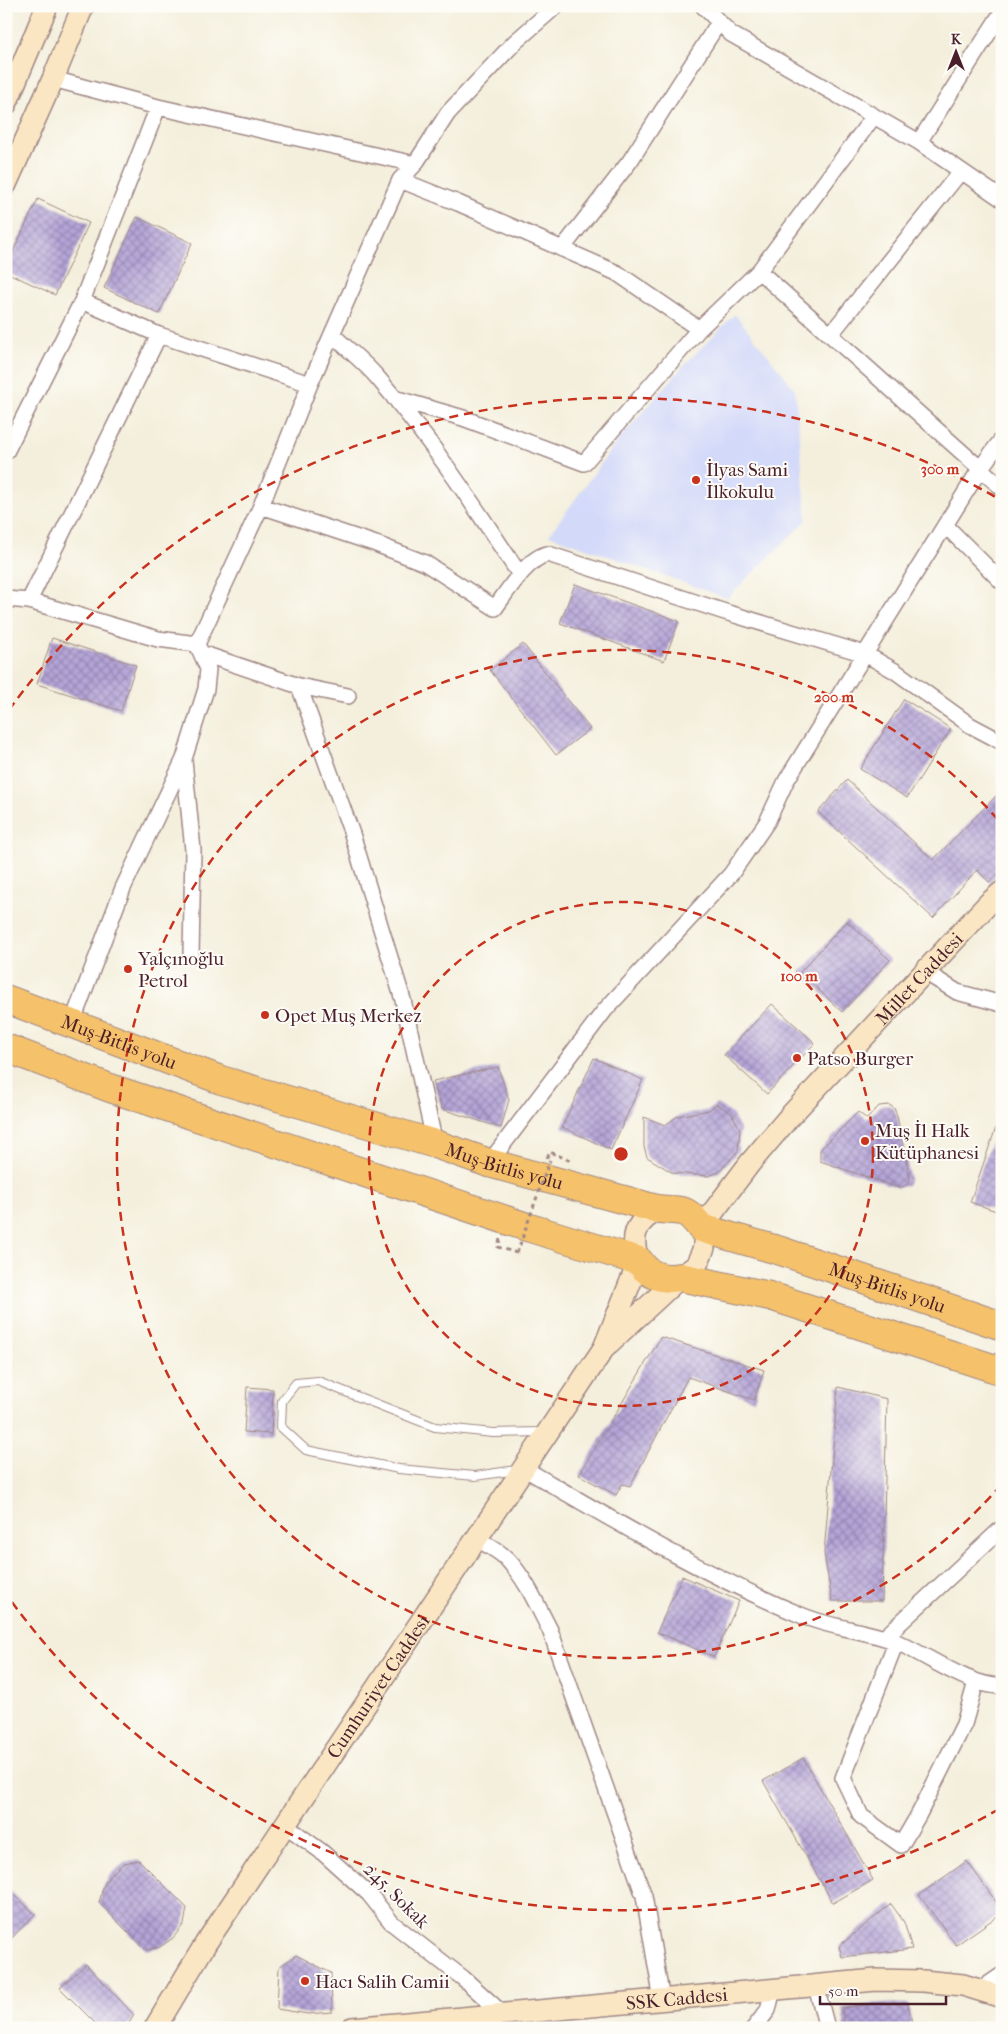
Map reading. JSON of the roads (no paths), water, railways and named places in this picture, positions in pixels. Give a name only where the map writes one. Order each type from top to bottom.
[{"type":"highway","name":"Muş-Bitlis yolu","points":[[6,999],[221,1080],[435,1144],[489,1163],[661,1210],[685,1212],[701,1228],[781,1251],[1002,1326]]},
{"type":"highway","points":[[6,1048],[119,1092],[530,1228],[639,1261],[648,1272],[656,1276],[668,1279],[680,1277],[770,1296],[1002,1371]]},
{"type":"street","points":[[6,104],[48,6]]},
{"type":"street","points":[[6,184],[83,6]]},
{"type":"street","points":[[72,1023],[123,888],[184,759],[206,689],[208,669],[199,648],[261,506],[310,384],[400,180],[415,164],[448,114],[515,42],[556,6]]},
{"type":"street","points":[[703,6],[731,34],[919,142],[1002,199]]},
{"type":"street","points":[[919,142],[1002,12]]},
{"type":"street","points":[[562,249],[630,161],[719,22]]},
{"type":"street","points":[[53,79],[158,107],[415,164]]},
{"type":"street","points":[[6,452],[82,300],[158,107]]},
{"type":"street","points":[[394,398],[463,418],[584,463],[699,329],[758,272],[874,116]]},
{"type":"street","points":[[830,335],[961,171]]},
{"type":"street","points":[[400,180],[458,203],[617,273],[699,329]]},
{"type":"street","points":[[758,272],[1002,488]]},
{"type":"street","points":[[82,300],[159,335],[310,384]]},
{"type":"street","points":[[29,601],[159,335]]},
{"type":"street","points":[[333,335],[376,376],[394,398],[460,483],[520,575]]},
{"type":"street","points":[[489,1163],[605,1010],[731,874],[767,822],[786,781],[980,469],[1002,438]]},
{"type":"street","points":[[261,506],[376,544],[425,563],[495,608],[520,575],[542,555],[548,554],[725,612],[865,654],[895,671],[970,725],[1002,742]]},
{"type":"street","points":[[946,526],[1002,582]]},
{"type":"street","points":[[6,599],[29,601],[199,648],[299,686],[348,696]]},
{"type":"street","points":[[299,686],[352,834],[403,1000],[435,1144]]},
{"type":"street","points":[[184,759],[193,850],[191,956]]},
{"type":"street","name":"Millet Caddesi","points":[[701,1228],[750,1163],[790,1116],[989,903],[1002,892]]},
{"type":"street","points":[[925,972],[957,992],[1002,1004]]},
{"type":"street","points":[[639,1261],[634,1250],[635,1233],[650,1214],[661,1210]]},
{"type":"street","name":"Cumhuriyet Caddesi","points":[[604,1348],[680,1277],[689,1273],[701,1258],[704,1248],[701,1228]]},
{"type":"street","name":"Cumhuriyet Caddesi","points":[[155,2028],[206,1942],[525,1469],[604,1348],[639,1261]]},
{"type":"street","points":[[525,1469],[647,1539],[752,1593],[827,1625],[890,1640],[976,1682],[1002,1686]]},
{"type":"street","points":[[976,1682],[964,1724],[919,1814],[901,1845],[861,1816],[843,1778],[890,1640],[1002,1528]]},
{"type":"street","points":[[477,1539],[505,1558],[518,1572],[550,1630],[644,1896],[662,2000]]},
{"type":"street","name":"245. Sokak","points":[[285,1825],[322,1852],[369,1894],[392,1924],[462,1978],[503,2014]]},
{"type":"street","points":[[980,1990],[1002,1975]]},
{"type":"street","name":"SSK Caddesi","points":[[352,2028],[417,2025],[503,2014],[876,1980],[923,1980],[963,1985],[1002,1997]]},
{"type":"street","points":[[816,1986],[827,2028]]},
{"type":"street","points":[[754,2028],[768,2010],[773,1990]]},
{"type":"lane","points":[[525,1469],[475,1476],[399,1470],[306,1450],[281,1427],[282,1401],[296,1382],[318,1381],[434,1427],[493,1433],[548,1432]]},
{"type":"place","name":"İlyas Sami İlkokulu","points":[[696,480]]},
{"type":"place","name":"Yalçınoğlu Petrol","points":[[128,969]]},
{"type":"place","name":"Opet Muş Merkez","points":[[265,1015]]},
{"type":"place","name":"Patso Burger","points":[[797,1058]]},
{"type":"place","name":"Muş İl Halk Kütüphanesi","points":[[865,1141]]},
{"type":"place","name":"Hacı Salih Camii","points":[[305,1981]]}]
